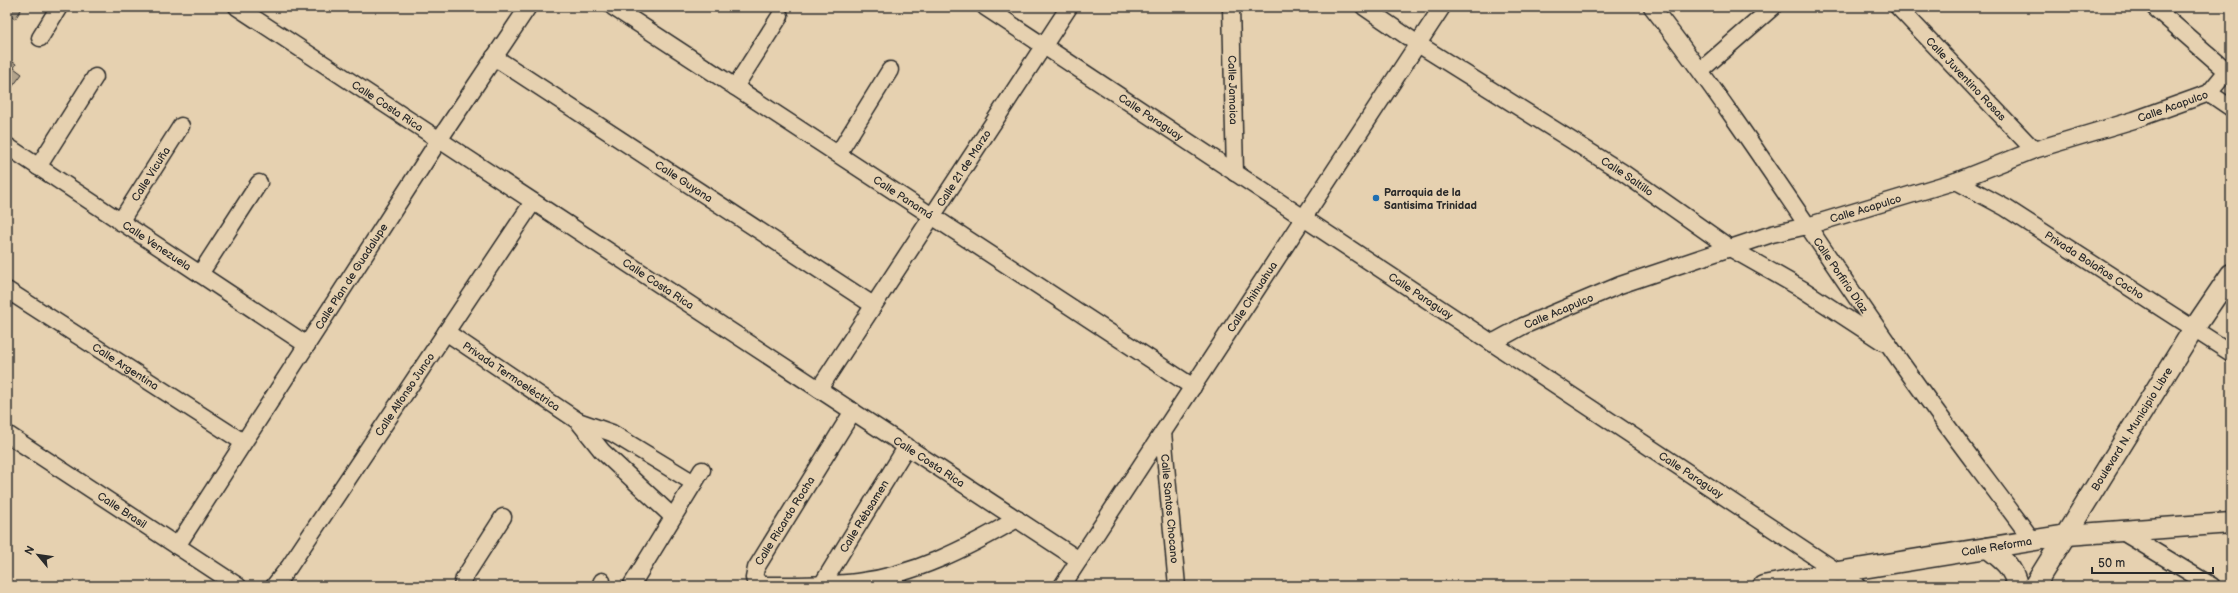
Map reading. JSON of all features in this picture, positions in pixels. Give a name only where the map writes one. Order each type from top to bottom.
[{"type":"main road","name":"Boulevard N. Municipio Libre","points":[[2038,585],[2193,330],[2231,274]]},
{"type":"main road","name":"Calle Reforma","points":[[1763,586],[1838,572],[2067,535],[2231,523]]},
{"type":"main road","points":[[1988,548],[2003,559],[2012,570],[2017,586]]},
{"type":"street","points":[[40,38],[59,7]]},
{"type":"street","name":"Calle Costa Rica","points":[[236,7],[1079,560]]},
{"type":"street","name":"Calle Plan de Guadalupe","points":[[177,546],[243,442],[528,7]]},
{"type":"street","name":"Calle Panamá","points":[[613,7],[1193,387]]},
{"type":"street","name":"Calle Paraguay","points":[[985,7],[1857,586]]},
{"type":"street","name":"Calle 21 de Marzo","points":[[819,389],[1069,7]]},
{"type":"street","name":"Calle Jamaica","points":[[1231,7],[1235,173]]},
{"type":"street","name":"Calle Saltillo","points":[[1364,7],[1418,44],[1622,172],[1730,248],[1802,289],[1890,347]]},
{"type":"street","name":"Calle Chihuahua","points":[[1062,586],[1442,7]]},
{"type":"street","name":"Calle Porfirio Díaz","points":[[1652,7],[1701,70],[1890,347],[2033,541]]},
{"type":"street","points":[[1701,70],[1773,7]]},
{"type":"street","name":"Calle Juventino Rosas","points":[[1898,7],[2034,150]]},
{"type":"street","points":[[2154,7],[2229,68]]},
{"type":"street","points":[[734,86],[780,16]]},
{"type":"street","name":"Calle Guyana","points":[[494,57],[873,305]]},
{"type":"street","name":"Calle Acapulco","points":[[1492,343],[1523,326],[1620,285],[1772,234],[1807,226],[1956,181],[2034,150],[2134,120],[2209,93],[2229,68]]},
{"type":"street","points":[[838,154],[890,70]]},
{"type":"street","points":[[38,167],[95,77]]},
{"type":"street","points":[[2209,93],[2231,108]]},
{"type":"street","name":"Calle Vicuña","points":[[120,222],[181,126]]},
{"type":"street","name":"Calle Venezuela","points":[[7,146],[307,345]]},
{"type":"street","name":"Privada Bolaños Cacho","points":[[1956,181],[2006,208],[2193,330],[2231,353]]},
{"type":"street","points":[[200,274],[259,183]]},
{"type":"street","name":"Calle Alfonso Junco","points":[[274,586],[289,567],[533,202]]},
{"type":"street","name":"Calle Argentina","points":[[7,290],[243,442]]},
{"type":"street","name":"Privada Termoeléctrica","points":[[446,332],[578,421],[612,433],[698,477],[631,586]]},
{"type":"street","name":"Calle Ricardo Rocha","points":[[853,411],[754,574],[756,582],[762,585],[821,586],[888,576],[915,568],[973,544],[1018,519]]},
{"type":"street","name":"Privada Termoeléctrica","points":[[578,421],[602,451],[673,517]]},
{"type":"street","name":"Calle Santos Chocano","points":[[1163,432],[1177,586]]},
{"type":"street","name":"Calle Brasil","points":[[7,434],[238,586]]},
{"type":"street","name":"Calle Rébsamen","points":[[821,586],[907,446]]},
{"type":"street","points":[[462,586],[464,578],[503,518]]},
{"type":"street","points":[[2121,531],[2212,586]]},
{"type":"building","points":[[7,7],[23,7],[15,19],[10,16],[7,22]]},
{"type":"building","points":[[7,58],[16,64],[14,68],[22,74],[7,94]]},
{"type":"place","name":"Parroquia de la Santisima Trinidad","points":[[1376,198]]}]
